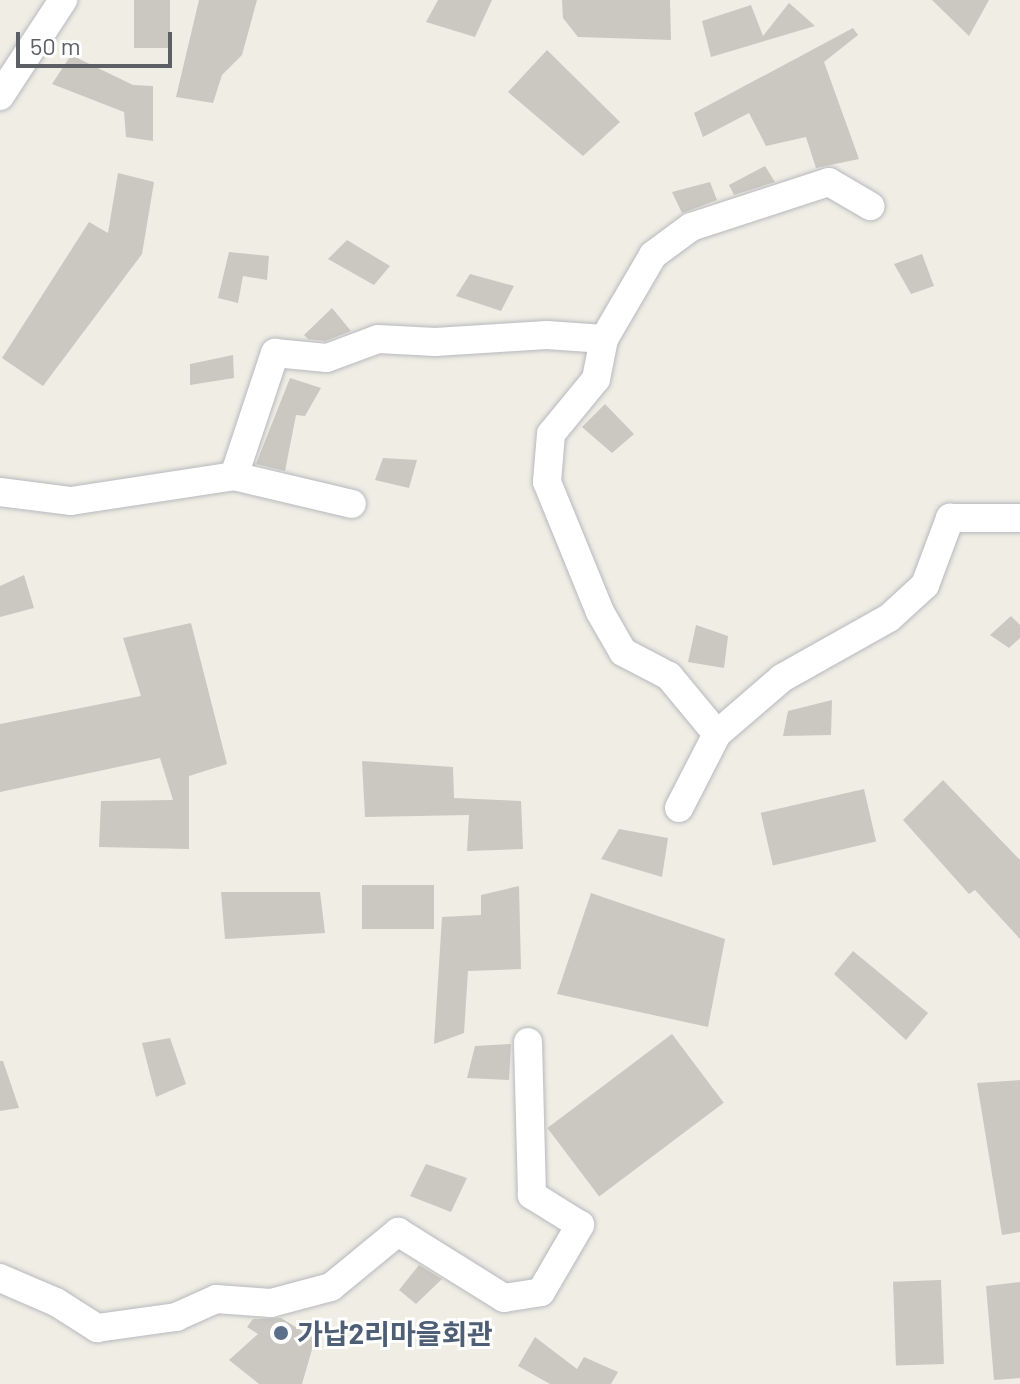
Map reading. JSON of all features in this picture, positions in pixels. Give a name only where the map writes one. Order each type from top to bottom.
[{"type":"street","points":[[0,96],[58,1]]},
{"type":"street","points":[[717,734],[669,676],[623,652],[600,612],[547,482],[551,434],[596,379],[604,339],[653,255],[691,227],[829,182],[870,206]]},
{"type":"street","points":[[234,476],[275,353],[327,358],[378,339],[435,342],[547,335],[604,339]]},
{"type":"street","points":[[0,492],[71,501],[234,476],[352,504]]},
{"type":"street","points":[[679,808],[717,734],[782,678],[889,618],[925,585],[950,518],[1020,518]]},
{"type":"street","points":[[0,1278],[56,1302],[97,1328],[176,1317],[216,1299],[271,1303],[331,1287],[398,1232],[504,1298],[541,1292],[580,1225],[532,1195],[528,1042]]},
{"type":"building","points":[[134,0],[170,0],[170,48],[134,48]]},
{"type":"building","points":[[199,0],[257,0],[242,55],[222,75],[213,103],[176,97]]},
{"type":"building","points":[[438,0],[492,0],[475,37],[426,22]]},
{"type":"building","points":[[562,0],[670,0],[671,40],[578,37],[563,18]]},
{"type":"building","points":[[932,0],[989,0],[969,36]]},
{"type":"building","points":[[789,3],[815,26],[711,57],[702,21],[751,5],[763,36]]},
{"type":"building","points":[[853,28],[858,35],[824,62],[859,159],[816,168],[806,137],[766,146],[749,113],[703,137],[694,113]]},
{"type":"building","points":[[547,50],[620,122],[583,156],[508,92]]},
{"type":"building","points":[[71,55],[133,85],[153,86],[153,141],[126,137],[124,112],[52,84]]},
{"type":"building","points":[[765,166],[775,182],[734,195],[729,185]]},
{"type":"building","points":[[118,173],[154,182],[142,254],[43,386],[2,358],[89,222],[108,233]]},
{"type":"building","points":[[710,182],[717,200],[682,213],[672,192]]},
{"type":"building","points":[[347,240],[390,266],[374,285],[328,259]]},
{"type":"building","points":[[229,252],[269,256],[267,280],[243,276],[238,303],[218,298]]},
{"type":"building","points":[[922,254],[934,286],[911,294],[894,264]]},
{"type":"building","points":[[470,274],[514,286],[501,311],[456,296]]},
{"type":"building","points":[[332,308],[351,331],[325,341],[308,339],[304,335]]},
{"type":"building","points":[[233,355],[234,378],[190,385],[190,364]]},
{"type":"building","points":[[290,378],[321,388],[305,416],[296,415],[285,471],[256,464]]},
{"type":"building","points":[[605,404],[634,434],[612,453],[582,427]]},
{"type":"building","points":[[383,458],[417,460],[409,488],[375,480]]},
{"type":"building","points":[[24,575],[34,608],[0,617],[0,586]]},
{"type":"building","points":[[1011,616],[1020,625],[1020,638],[1009,648],[990,635]]},
{"type":"building","points":[[191,623],[227,764],[189,776],[189,849],[99,847],[101,801],[173,800],[160,758],[0,792],[0,724],[141,696],[123,638]]},
{"type":"building","points":[[696,625],[728,636],[724,668],[688,662]]},
{"type":"building","points":[[832,700],[831,735],[783,736],[788,711]]},
{"type":"building","points":[[362,761],[453,767],[454,798],[521,801],[523,849],[467,851],[469,815],[365,817]]},
{"type":"building","points":[[943,780],[1020,860],[1020,939],[975,890],[969,894],[903,820]]},
{"type":"building","points":[[864,789],[876,842],[773,865],[761,813]]},
{"type":"building","points":[[619,829],[668,838],[662,877],[601,859]]},
{"type":"building","points":[[362,885],[434,885],[434,929],[362,929]]},
{"type":"building","points":[[519,886],[521,969],[468,971],[464,1033],[434,1044],[442,917],[481,915],[481,895]]},
{"type":"building","points":[[221,892],[320,892],[325,933],[225,939]]},
{"type":"building","points":[[591,893],[725,939],[708,1027],[557,994]]},
{"type":"building","points":[[853,951],[928,1013],[906,1040],[834,974]]},
{"type":"building","points":[[672,1034],[724,1103],[599,1197],[547,1128]]},
{"type":"building","points":[[170,1038],[186,1084],[156,1097],[142,1043]]},
{"type":"building","points":[[511,1044],[509,1080],[467,1078],[475,1046]]},
{"type":"building","points":[[0,1061],[3,1061],[19,1108],[0,1111]]},
{"type":"building","points":[[1020,1080],[1020,1232],[1002,1235],[977,1083]]},
{"type":"building","points":[[426,1164],[467,1178],[451,1212],[410,1196]]},
{"type":"building","points":[[419,1265],[442,1279],[416,1304],[399,1290]]},
{"type":"building","points":[[941,1280],[944,1364],[896,1366],[893,1282]]},
{"type":"building","points":[[1020,1282],[1020,1378],[994,1380],[986,1286]]},
{"type":"building","points":[[281,1318],[315,1339],[302,1384],[259,1384],[229,1360],[258,1334],[247,1327],[253,1319]]},
{"type":"building","points":[[535,1337],[577,1369],[584,1357],[618,1372],[611,1384],[550,1384],[518,1366]]},
{"type":"place","name":"가납2리마을회관","points":[[281,1333]]}]
